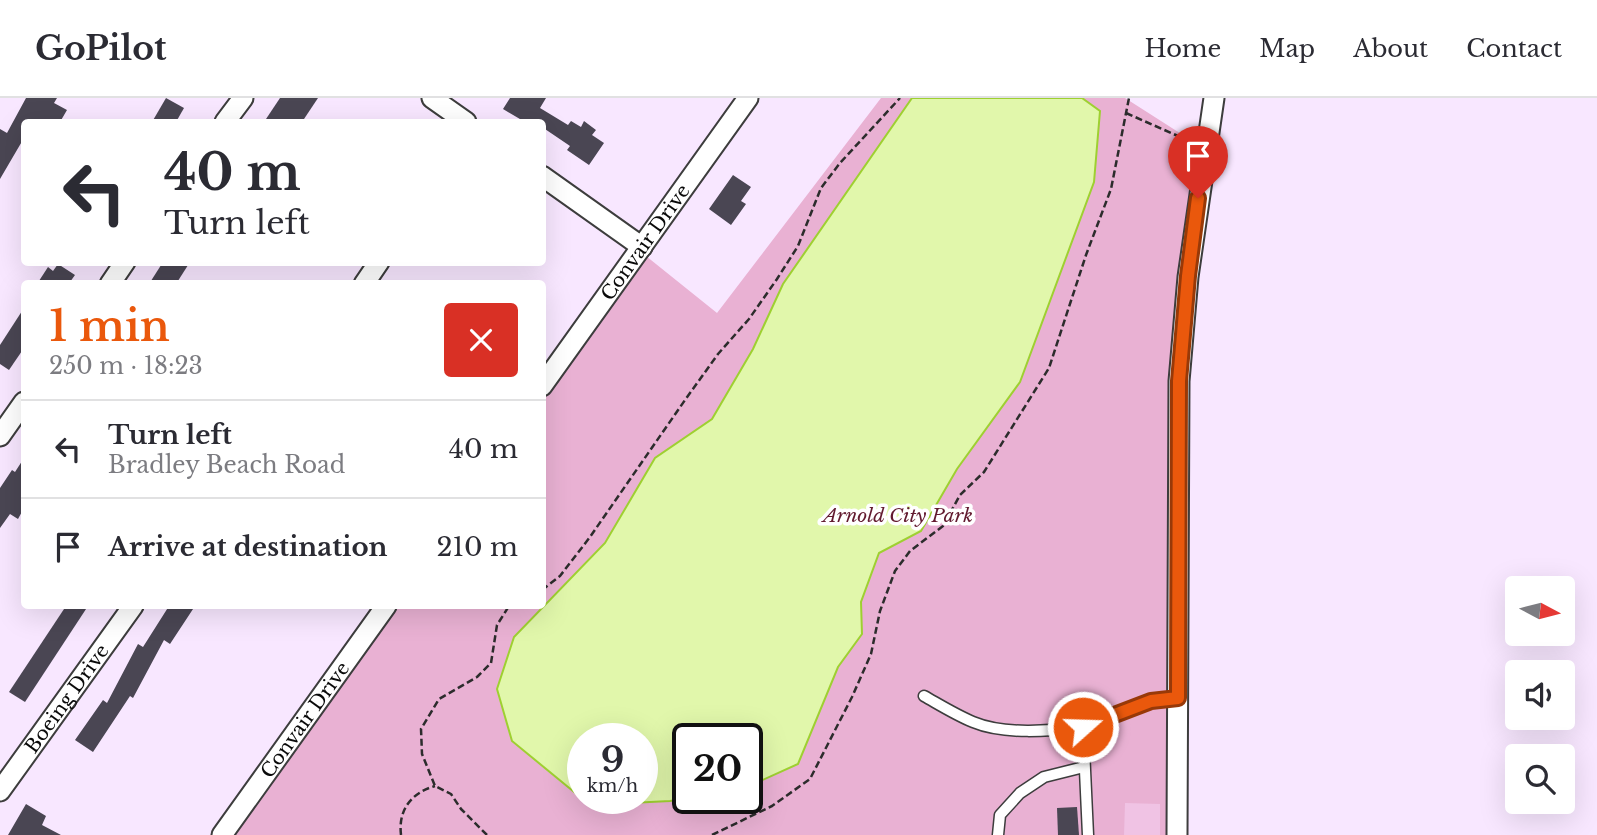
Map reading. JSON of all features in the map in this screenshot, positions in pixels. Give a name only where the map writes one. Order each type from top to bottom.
[{"type":"street","points":[[227,119],[243,98]]},
{"type":"street","points":[[432,98],[462,119]]},
{"type":"street","name":"Convair Drive","points":[[546,380],[748,98]]},
{"type":"street","points":[[1177,835],[1179,381],[1188,276],[1214,98]]},
{"type":"street","points":[[546,179],[642,247]]},
{"type":"street","points":[[0,436],[21,406]]},
{"type":"street","name":"Boeing Drive","points":[[0,791],[131,609]]},
{"type":"street","name":"Convair Drive","points":[[222,835],[384,609]]},
{"type":"lane","points":[[924,696],[975,723],[1044,732],[1083,727],[1151,701],[1178,698]]},
{"type":"lane","points":[[1083,727],[1088,835]]},
{"type":"lane","points":[[998,835],[1000,815],[1020,793],[1044,777],[1084,767]]},
{"type":"path","points":[[546,587],[560,576],[590,537],[685,400],[770,289],[798,246],[821,188],[840,163],[900,98]]},
{"type":"path","points":[[712,835],[772,806],[810,779],[871,654],[880,611],[895,570],[909,551],[943,526],[960,495],[984,472],[1048,368],[1111,189],[1129,98]]},
{"type":"path","points":[[1126,113],[1178,136]]},
{"type":"path","points":[[487,835],[461,809],[451,794],[435,786],[422,754],[421,729],[439,699],[477,677],[491,663],[497,625],[507,609]]},
{"type":"path","points":[[401,835],[405,806],[420,790],[435,786]]},
{"type":"green space","name":"Arnold City Park","points":[[881,98],[1125,98],[1197,144],[1185,230],[1172,402],[1168,575],[1168,835],[231,835],[394,609],[546,609],[546,397],[646,256],[717,313]]},
{"type":"shaded area","points":[[912,98],[1082,98],[1100,111],[1094,182],[1020,382],[957,469],[921,531],[879,553],[861,602],[862,634],[838,667],[798,764],[763,780],[763,723],[672,723],[672,801],[658,802],[658,723],[567,723],[567,786],[512,741],[497,689],[514,637],[541,609],[546,609],[546,604],[605,543],[655,458],[712,419],[753,349],[783,284]]},
{"type":"shaded area","points":[[1125,803],[1160,804],[1160,835],[1124,835]]},
{"type":"building","points":[[26,98],[57,98],[54,103],[67,110],[62,119],[21,119],[21,143],[0,179],[0,129],[7,133]]},
{"type":"building","points":[[166,98],[184,108],[178,119],[154,119]]},
{"type":"building","points":[[280,98],[318,98],[304,119],[266,119]]},
{"type":"building","points":[[510,98],[546,98],[540,108],[568,125],[571,121],[581,127],[584,121],[596,130],[592,135],[604,143],[589,165],[567,150],[570,146],[546,130],[546,119],[520,119],[503,109]]},
{"type":"building","points":[[733,175],[751,187],[741,201],[746,204],[731,225],[709,209]]},
{"type":"building","points":[[57,266],[61,266],[75,275],[71,280],[40,280],[48,267],[53,271]]},
{"type":"building","points":[[160,266],[187,266],[179,280],[152,280]]},
{"type":"building","points":[[21,313],[21,352],[9,370],[0,364],[0,345]]},
{"type":"building","points":[[21,463],[21,514],[18,519],[10,514],[0,528],[0,488],[12,470],[15,472]]},
{"type":"building","points":[[64,609],[86,609],[25,702],[9,692]]},
{"type":"building","points":[[167,609],[193,609],[170,644],[164,640],[133,698],[130,696],[93,752],[75,740],[103,700],[107,703],[138,644],[143,647]]},
{"type":"building","points":[[26,804],[46,816],[42,825],[61,835],[8,835]]},
{"type":"building","points":[[1077,807],[1079,835],[1058,835],[1057,808]]},
{"type":"route","points":[[1083,727],[1151,701],[1178,698],[1179,381],[1198,198]]}]
